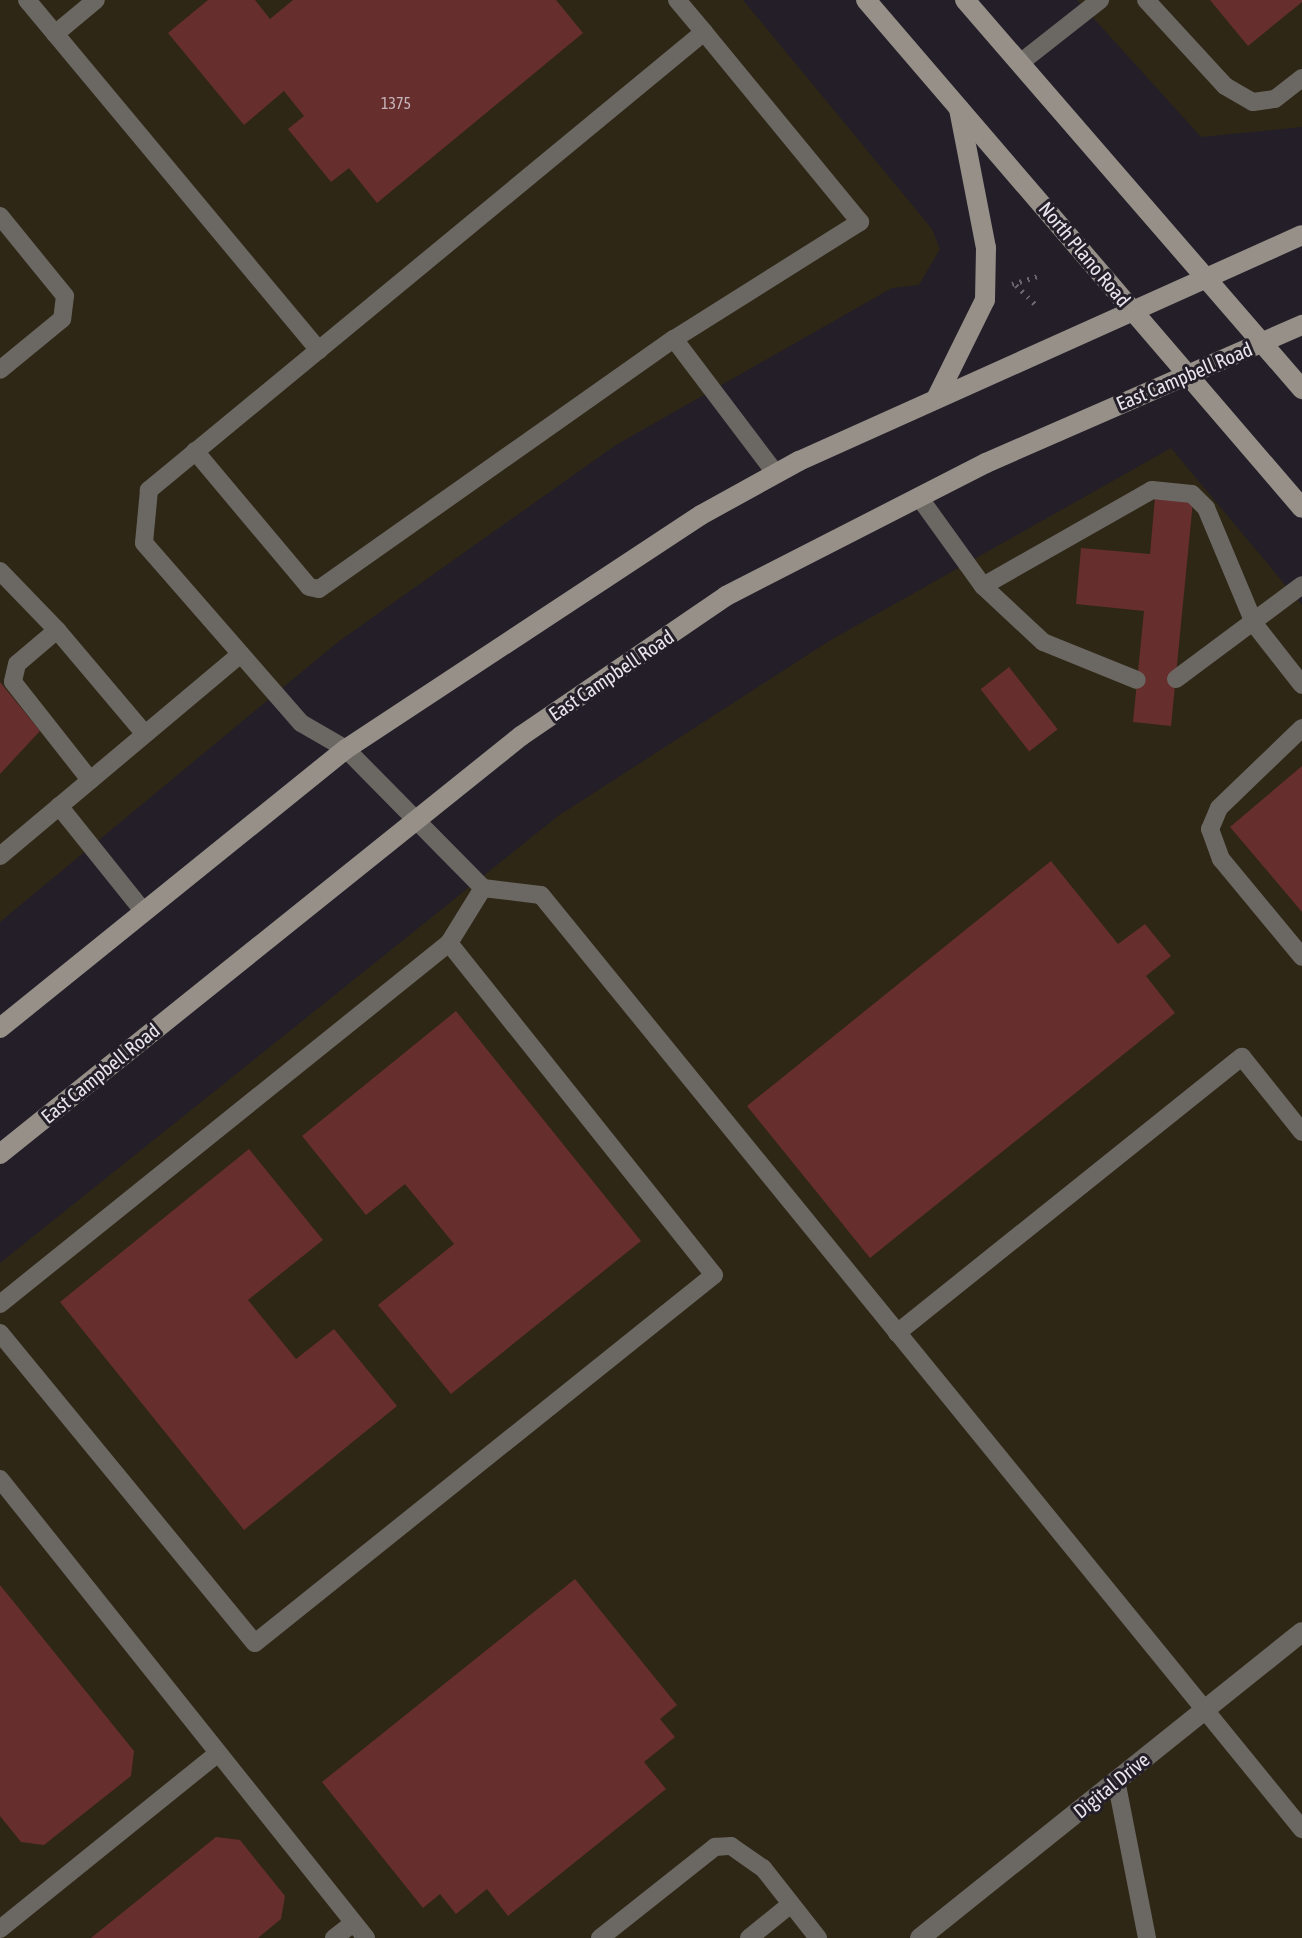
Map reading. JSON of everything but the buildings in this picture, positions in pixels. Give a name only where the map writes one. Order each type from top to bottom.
[{"type":"main road","name":"North Plano Road","points":[[866,0],[1302,508]]},
{"type":"main road","points":[[965,0],[1302,389]]},
{"type":"main road","points":[[937,397],[985,300],[986,248],[958,105]]},
{"type":"main road","points":[[0,1028],[346,749],[601,576],[776,474],[1202,274],[1302,235]]},
{"type":"main road","name":"East Campbell Road","points":[[0,1154],[521,736],[726,596],[919,497],[1075,422],[1191,378],[1302,325]]},
{"type":"street","name":"Digital Drive","points":[[920,1938],[1302,1632]]},
{"type":"lane","points":[[27,0],[319,350]]},
{"type":"lane","points":[[55,34],[96,0]]},
{"type":"lane","points":[[195,451],[309,587],[319,589],[674,339],[860,222],[677,0]]},
{"type":"lane","points":[[1020,63],[1100,0]]},
{"type":"lane","points":[[1146,0],[1225,86],[1253,102],[1275,99],[1302,78]]},
{"type":"lane","points":[[704,32],[149,490],[144,543],[301,723],[346,749],[483,888],[541,895],[1302,1829]]},
{"type":"lane","points":[[0,216],[65,296],[62,319],[0,370]]},
{"type":"lane","points":[[674,339],[776,474]]},
{"type":"lane","points":[[983,586],[1152,490],[1192,494],[1206,508],[1255,625],[1302,685]]},
{"type":"lane","points":[[919,497],[983,586],[1043,642],[1137,680]]},
{"type":"lane","points":[[0,571],[57,630],[145,734]]},
{"type":"lane","points":[[1176,679],[1255,625],[1302,585]]},
{"type":"lane","points":[[57,630],[17,664],[13,682],[90,780]]},
{"type":"lane","points":[[0,856],[241,654]]},
{"type":"lane","points":[[1302,728],[1219,808],[1210,829],[1221,859],[1302,957]]},
{"type":"lane","points":[[59,806],[144,912]]},
{"type":"lane","points":[[0,1304],[449,943],[483,888]]},
{"type":"lane","points":[[0,1333],[255,1643],[714,1275],[449,943]]},
{"type":"lane","points":[[897,1333],[1242,1057],[1302,1132]]},
{"type":"lane","points":[[0,1479],[366,1938]]},
{"type":"lane","points":[[0,1929],[218,1753]]},
{"type":"lane","points":[[1116,1780],[1147,1938]]},
{"type":"lane","points":[[600,1938],[715,1847],[746,1852],[818,1938]]},
{"type":"lane","points":[[749,1938],[791,1904]]},
{"type":"lane","points":[[334,1938],[353,1923]]},
{"type":"path","points":[[1036,305],[1016,285],[1038,276]]},
{"type":"shaded area","points":[[0,0],[743,0],[932,229],[940,249],[919,285],[892,288],[616,445],[338,642],[0,922]]},
{"type":"shaded area","points":[[1077,0],[1302,0],[1302,127],[1201,137]]},
{"type":"shaded area","points":[[1171,448],[1302,605],[1302,1938],[0,1938],[0,1263],[558,816],[829,641]]}]
